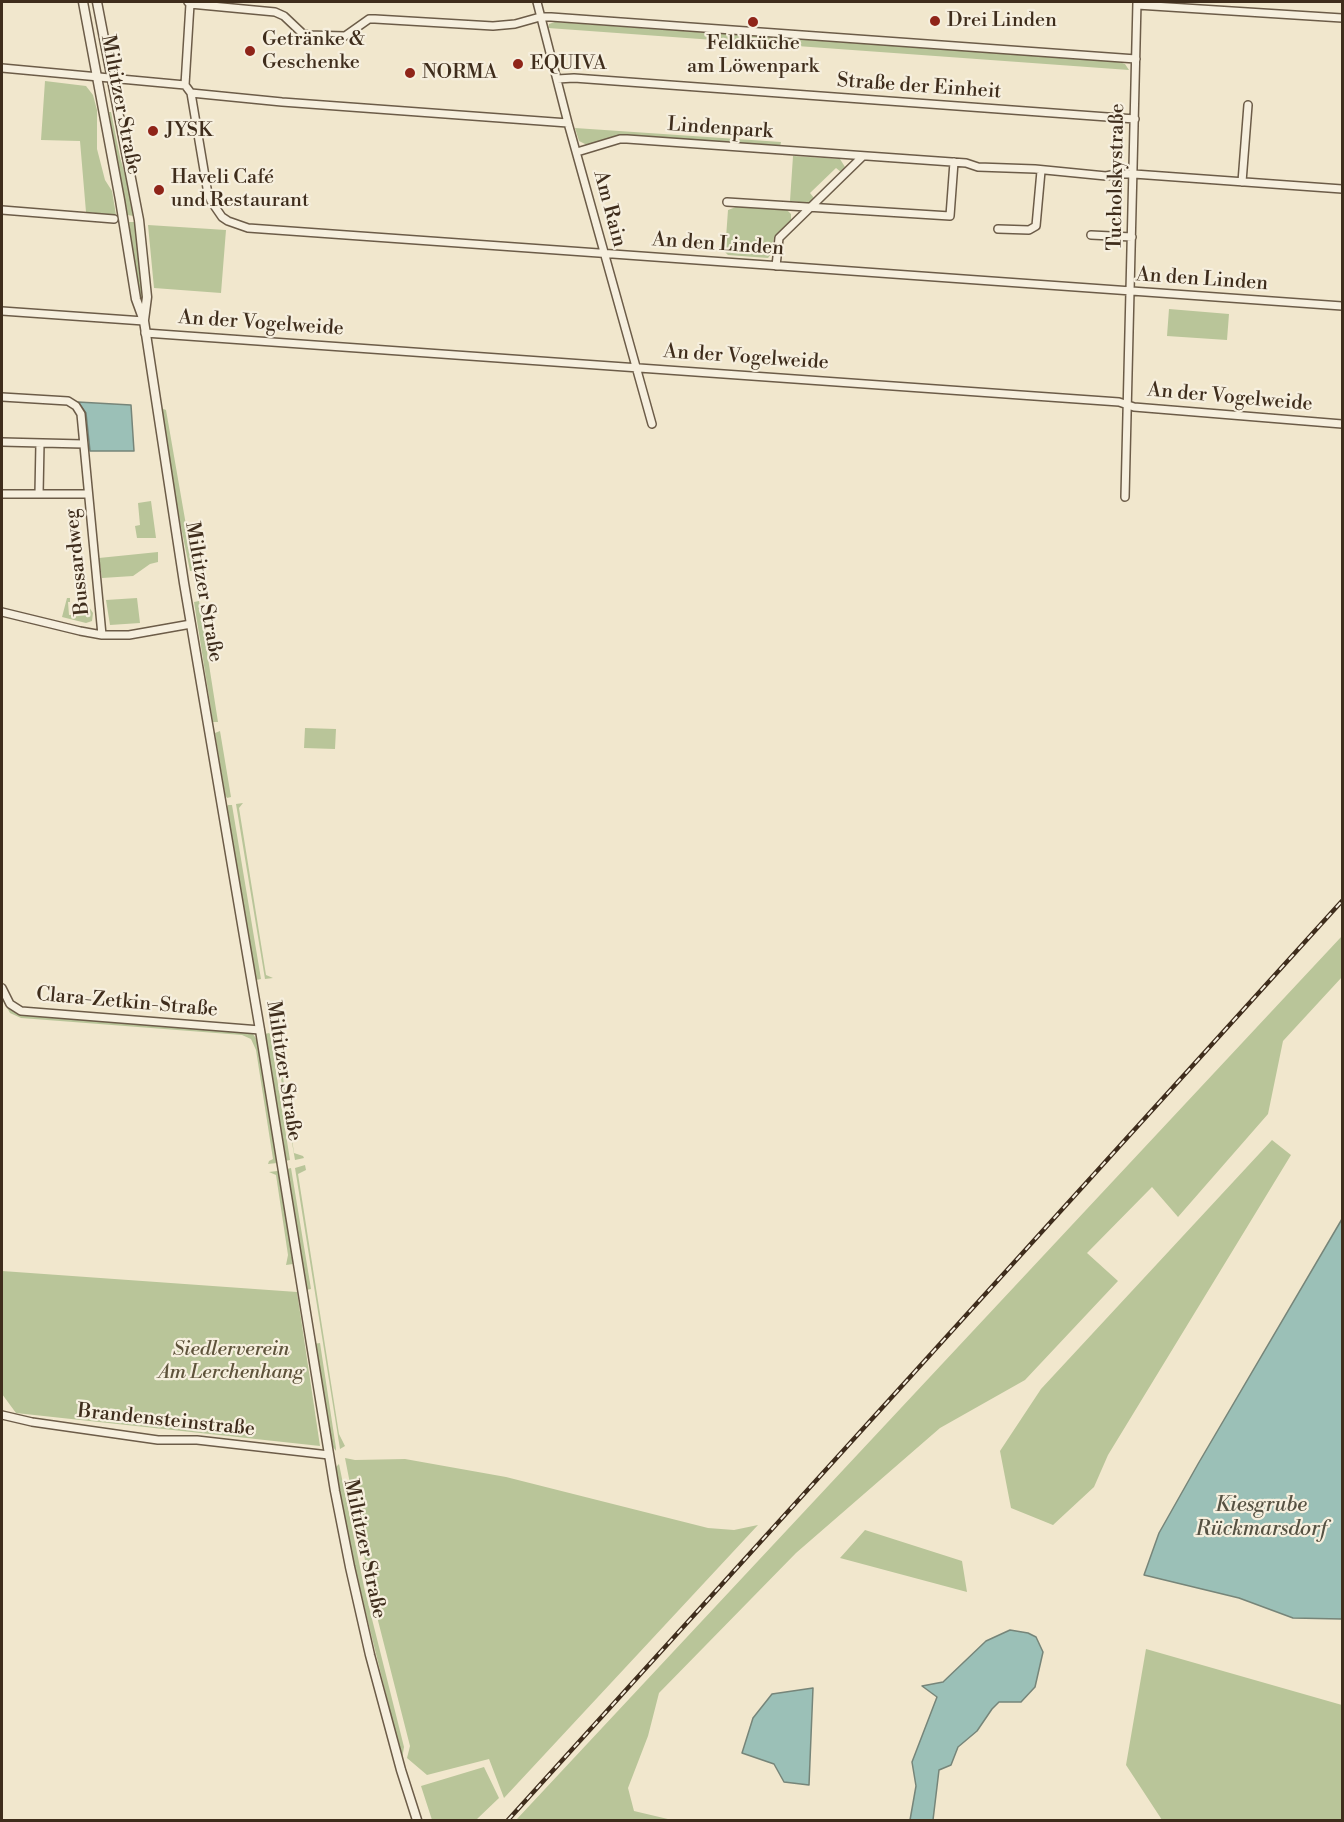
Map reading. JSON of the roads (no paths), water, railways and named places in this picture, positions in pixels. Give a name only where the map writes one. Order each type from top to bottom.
[{"type":"street","name":"Miltitzer Straße","points":[[83,2],[136,299],[144,321]]},
{"type":"street","name":"Miltitzer Straße","points":[[97,2],[142,245],[147,297],[145,333],[328,1455],[360,1616],[417,1821]]},
{"type":"street","name":"Am Rain","points":[[537,2],[568,123],[652,424]]},
{"type":"street","points":[[568,123],[191,93],[185,85],[189,3],[275,12],[284,16],[303,34],[340,37],[349,34],[369,19],[493,26],[515,24],[540,17],[1136,59]]},
{"type":"street","points":[[1137,3],[1342,18]]},
{"type":"street","name":"Tucholskystraße","points":[[1125,496],[1137,3]]},
{"type":"street","points":[[2,68],[185,85]]},
{"type":"street","name":"Straße der Einheit","points":[[557,79],[586,79],[1135,119]]},
{"type":"street","name":"An den Linden","points":[[191,93],[208,194],[222,216],[234,224],[248,228],[1342,306]]},
{"type":"street","points":[[1242,182],[1248,105]]},
{"type":"street","name":"Lindenpark","points":[[577,152],[627,139],[954,162],[978,167],[1106,176],[1134,174],[1342,189]]},
{"type":"street","points":[[776,266],[779,238],[863,156]]},
{"type":"street","points":[[727,201],[950,216],[954,162]]},
{"type":"street","points":[[998,228],[1029,230],[1036,226],[1041,171]]},
{"type":"street","points":[[2,210],[114,219]]},
{"type":"street","points":[[1091,235],[1132,237]]},
{"type":"street","points":[[2,311],[144,321]]},
{"type":"street","name":"An der Vogelweide","points":[[145,333],[1108,401],[1134,407],[1342,424]]},
{"type":"street","name":"Bussardweg","points":[[2,397],[68,401],[76,406],[81,414],[102,635],[129,635],[191,624]]},
{"type":"street","points":[[2,442],[83,444]]},
{"type":"street","points":[[39,494],[40,443]]},
{"type":"street","points":[[2,494],[88,494]]},
{"type":"street","points":[[2,612],[80,632],[102,635]]},
{"type":"street","name":"Clara-Zetkin-Straße","points":[[2,988],[10,1004],[21,1011],[260,1030]]},
{"type":"street","name":"Brandensteinstraße","points":[[2,1415],[32,1422],[158,1440],[197,1440],[328,1455]]},
{"type":"water","points":[[78,402],[131,405],[134,451],[90,451],[86,413]]},
{"type":"water","name":"Kiesgrube Rückmarsdorf","points":[[1342,1219],[1342,1619],[1293,1618],[1239,1598],[1144,1575],[1159,1533]]},
{"type":"water","points":[[1010,1630],[1036,1637],[1043,1652],[1035,1687],[1021,1702],[999,1702],[977,1731],[958,1747],[951,1765],[939,1770],[933,1820],[910,1820],[916,1786],[912,1762],[937,1697],[922,1686],[943,1682],[986,1641]]},
{"type":"water","points":[[813,1688],[809,1785],[784,1782],[774,1764],[742,1753],[753,1718],[772,1694]]},
{"type":"railway","points":[[508,1820],[1342,901]]},
{"type":"place","name":"Drei Linden","points":[[935,21]]},
{"type":"place","name":"Feldküche am Löwenpark","points":[[753,22]]},
{"type":"place","name":"Getränke & Geschenke","points":[[250,51]]},
{"type":"place","name":"EQUIVA","points":[[518,64]]},
{"type":"place","name":"NORMA","points":[[410,73]]},
{"type":"place","name":"JYSK","points":[[153,131]]},
{"type":"place","name":"Haveli Café und Restaurant","points":[[159,190]]},
{"type":"park label","name":"Siedlerverein Am Lerchenhang","points":[[231,1362]]}]
